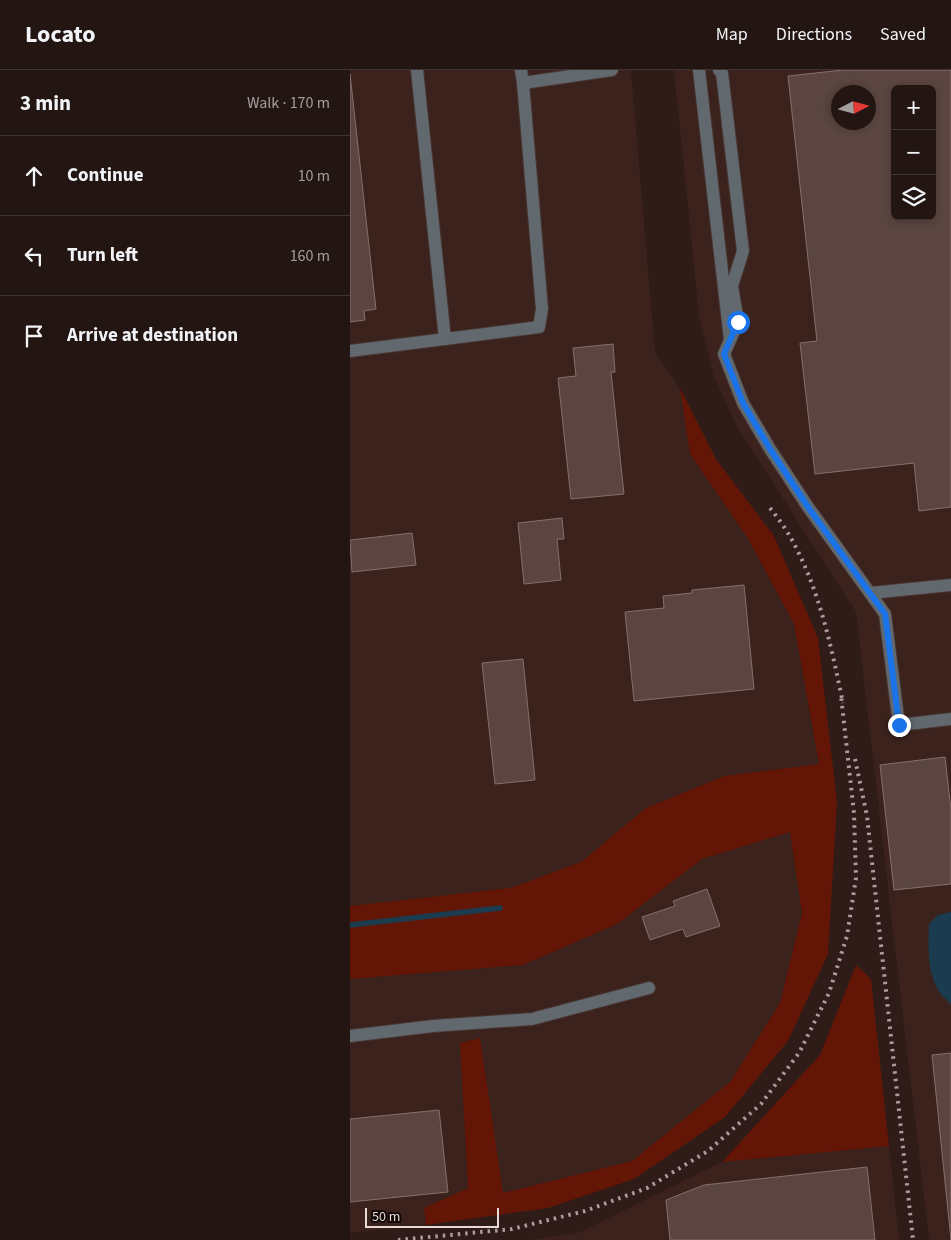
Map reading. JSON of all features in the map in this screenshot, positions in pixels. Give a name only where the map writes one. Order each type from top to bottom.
[{"type":"lane","points":[[417,70],[445,339]]},
{"type":"lane","points":[[350,351],[539,327],[542,309],[522,76],[612,70]]},
{"type":"lane","points":[[699,70],[730,340]]},
{"type":"lane","points":[[720,70],[722,73],[743,251],[732,286],[738,322],[724,354],[743,403],[770,449],[808,507],[885,614],[899,725],[951,719]]},
{"type":"lane","points":[[870,594],[951,586]]},
{"type":"lane","points":[[350,1036],[434,1026],[532,1019],[649,988]]},
{"type":"shaded area","points":[[350,70],[631,70],[655,352],[680,388],[690,454],[747,537],[794,624],[819,764],[723,776],[646,808],[581,862],[511,888],[350,906]]},
{"type":"shaded area","points":[[674,70],[951,70],[951,1240],[929,1240],[856,612],[737,427],[714,376],[699,316]]},
{"type":"shaded area","points":[[680,388],[716,459],[774,536],[818,638],[837,802],[828,954],[788,1041],[725,1117],[634,1179],[548,1208],[426,1225],[424,1208],[468,1188],[460,1043],[480,1038],[503,1193],[632,1161],[730,1082],[780,1003],[802,913],[790,832],[702,859],[617,924],[523,965],[350,979],[350,906],[511,888],[581,862],[646,808],[724,776],[819,764],[794,624],[747,537],[690,454]]},
{"type":"shaded area","points":[[790,832],[802,913],[780,1003],[730,1082],[632,1161],[502,1193],[480,1039],[460,1042],[468,1188],[424,1208],[426,1225],[350,1233],[350,979],[523,965],[617,924],[702,859]]},
{"type":"shaded area","points":[[856,965],[871,979],[889,1146],[722,1162],[820,1055]]},
{"type":"shaded area","points":[[889,1146],[899,1240],[529,1240],[578,1233],[722,1162]]},
{"type":"water","points":[[951,912],[951,1005],[940,993],[933,977],[929,960],[928,942],[929,924],[938,915]]},
{"type":"building","points":[[843,70],[951,70],[951,507],[919,511],[914,463],[815,474],[800,343],[817,341],[788,76]]},
{"type":"building","points":[[350,74],[376,309],[364,311],[365,320],[350,322]]},
{"type":"building","points":[[613,344],[615,372],[611,372],[624,494],[571,499],[558,378],[576,376],[573,348]]},
{"type":"building","points":[[562,518],[564,539],[557,539],[561,580],[524,584],[518,523]]},
{"type":"building","points":[[412,533],[416,565],[352,572],[350,540]]},
{"type":"building","points":[[744,585],[754,689],[634,701],[625,612],[664,608],[663,596],[692,593],[692,590]]},
{"type":"building","points":[[523,659],[535,780],[495,784],[482,663]]},
{"type":"building","points":[[945,757],[951,810],[951,884],[894,890],[880,765]]},
{"type":"building","points":[[707,889],[720,926],[686,937],[683,929],[650,940],[642,917],[675,906],[673,901]]},
{"type":"building","points":[[951,1053],[951,1240],[932,1055]]},
{"type":"building","points":[[439,1110],[448,1192],[350,1202],[350,1119]]},
{"type":"building","points":[[867,1167],[875,1240],[670,1240],[666,1200],[704,1185]]},
{"type":"waterway","points":[[350,925],[500,908]]},
{"type":"railway","points":[[770,508],[792,540],[810,579],[824,619],[843,703]]},
{"type":"railway","points":[[398,1240],[512,1229],[585,1211],[647,1188],[708,1151],[761,1104],[799,1053],[829,993],[847,936],[856,878],[854,813],[841,696]]},
{"type":"railway","points":[[855,759],[867,816],[913,1240]]},
{"type":"route","points":[[738,322],[724,354],[743,403],[808,507],[885,614],[899,725]]}]
